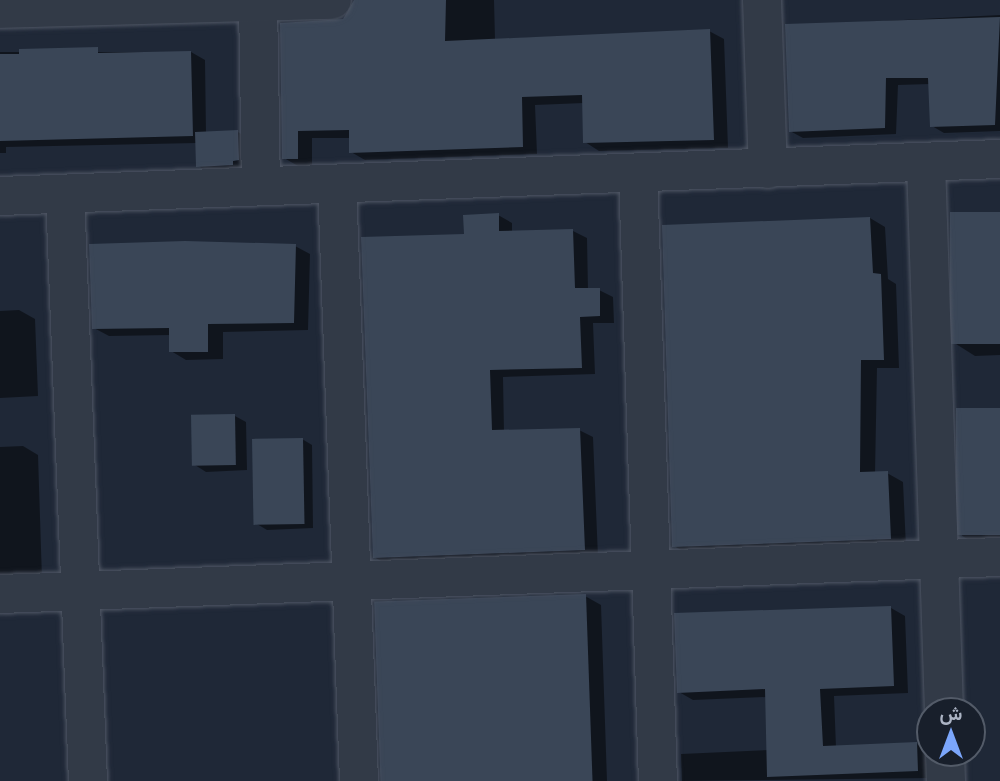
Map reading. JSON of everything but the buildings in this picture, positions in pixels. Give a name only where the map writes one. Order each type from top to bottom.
[{"type":"street","points":[[0,9],[332,0]]},
{"type":"street","points":[[762,0],[768,169]]},
{"type":"street","points":[[258,1],[261,186]]},
{"type":"street","points":[[0,196],[1000,159]]},
{"type":"street","points":[[926,163],[943,697]]},
{"type":"street","points":[[638,173],[658,781]]},
{"type":"street","points":[[337,184],[359,781]]},
{"type":"street","points":[[65,194],[83,591],[88,781]]},
{"type":"street","points":[[0,594],[1000,557]]}]
